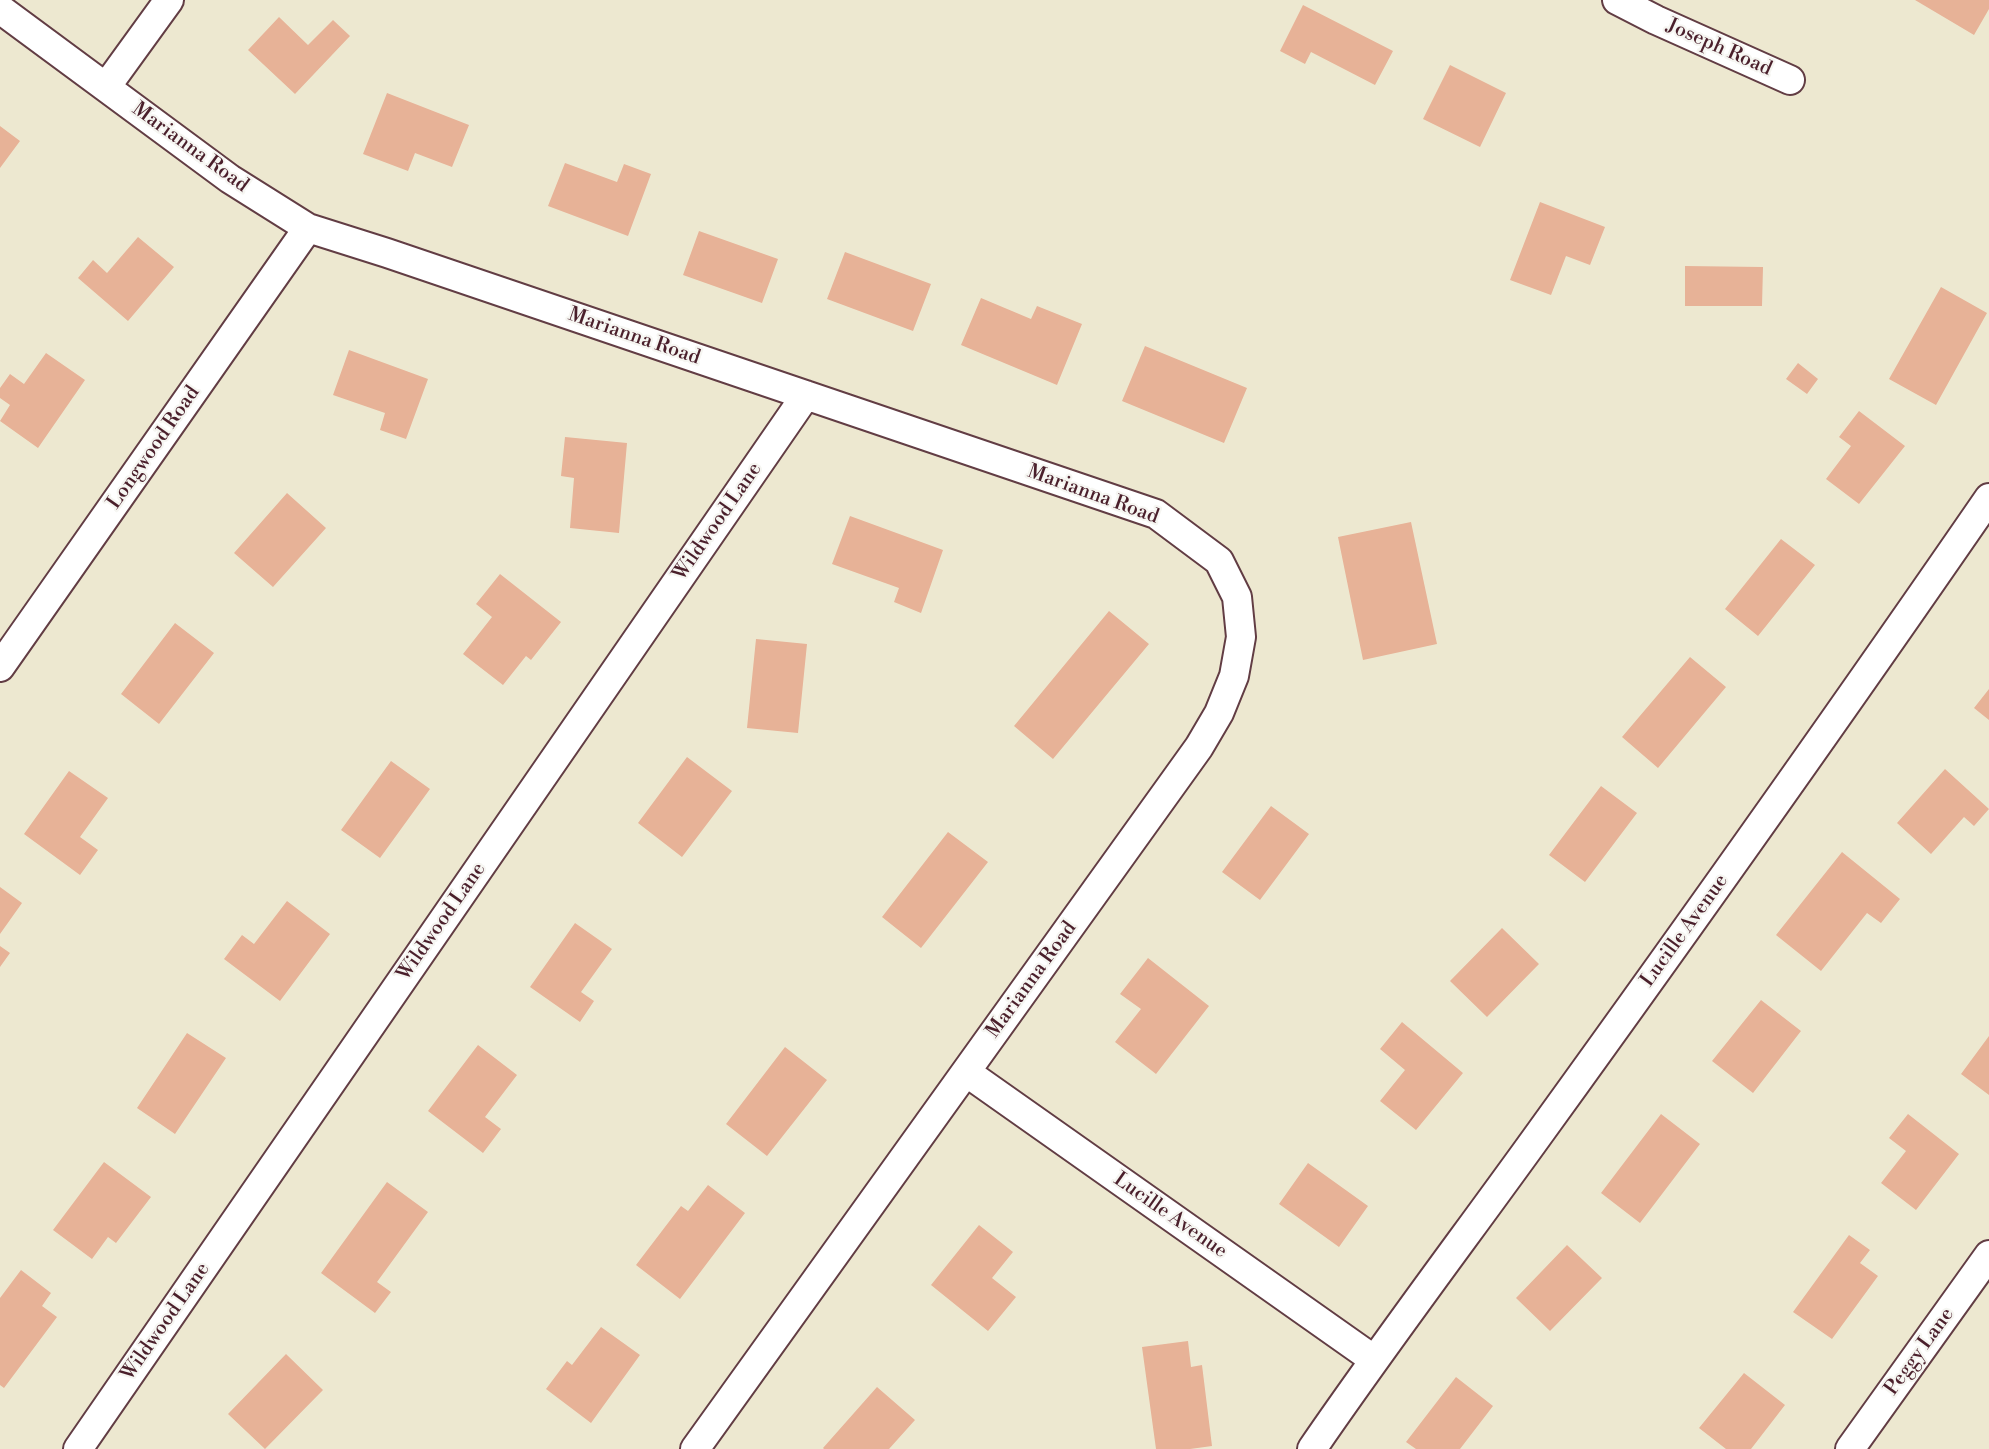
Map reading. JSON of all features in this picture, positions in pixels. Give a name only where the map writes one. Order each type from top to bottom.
[{"type":"street","points":[[106,87],[169,0]]},
{"type":"street","name":"Joseph Road","points":[[1617,0],[1790,80]]},
{"type":"street","name":"Marianna Road","points":[[0,9],[230,179],[308,228],[1156,514],[1220,561],[1237,597],[1241,637],[1234,676],[1220,713],[1199,747],[695,1449]]},
{"type":"street","name":"Longwood Road","points":[[0,668],[308,228]]},
{"type":"street","name":"Wildwood Lane","points":[[78,1449],[806,395]]},
{"type":"street","name":"Lucille Avenue","points":[[1312,1449],[1373,1359],[1555,1113],[1747,844],[1989,498]]},
{"type":"street","name":"Lucille Avenue","points":[[966,1072],[1373,1359]]},
{"type":"street","name":"Peggy Lane","points":[[1850,1449],[1989,1256]]},
{"type":"building","points":[[1915,0],[1989,0],[1989,9],[1974,35]]},
{"type":"building","points":[[1303,5],[1393,51],[1375,85],[1311,52],[1305,64],[1280,51]]},
{"type":"building","points":[[279,17],[308,45],[333,20],[350,36],[295,94],[248,50]]},
{"type":"building","points":[[1450,65],[1506,93],[1480,147],[1423,119]]},
{"type":"building","points":[[387,93],[469,125],[452,167],[415,153],[408,171],[363,154]]},
{"type":"building","points":[[0,126],[20,141],[0,168]]},
{"type":"building","points":[[565,163],[617,182],[624,164],[651,174],[628,236],[548,206]]},
{"type":"building","points":[[1540,202],[1605,227],[1590,265],[1566,256],[1551,295],[1510,280]]},
{"type":"building","points":[[699,231],[778,259],[762,303],[683,275]]},
{"type":"building","points":[[138,237],[174,267],[128,321],[78,278],[93,260],[107,273]]},
{"type":"building","points":[[845,252],[931,284],[913,331],[827,299]]},
{"type":"building","points":[[1685,266],[1763,267],[1762,306],[1685,306]]},
{"type":"building","points":[[1941,287],[1987,313],[1936,405],[1889,379]]},
{"type":"building","points":[[981,298],[1031,319],[1037,306],[1082,324],[1057,385],[961,345]]},
{"type":"building","points":[[1145,346],[1247,388],[1224,443],[1122,401]]},
{"type":"building","points":[[349,350],[428,379],[406,439],[380,430],[385,413],[333,395]]},
{"type":"building","points":[[46,353],[85,380],[38,448],[0,421],[10,405],[0,398],[0,388],[10,374],[24,384]]},
{"type":"building","points":[[1798,363],[1818,379],[1807,394],[1786,379]]},
{"type":"building","points":[[1859,411],[1905,446],[1859,504],[1826,479],[1851,446],[1839,437]]},
{"type":"building","points":[[565,437],[627,443],[619,533],[570,528],[574,478],[561,476]]},
{"type":"building","points":[[287,493],[326,528],[273,587],[234,553]]},
{"type":"building","points":[[850,516],[943,550],[921,613],[894,602],[899,588],[832,564]]},
{"type":"building","points":[[1411,522],[1437,644],[1363,660],[1338,537]]},
{"type":"building","points":[[1781,539],[1815,565],[1758,636],[1725,609]]},
{"type":"building","points":[[500,574],[561,622],[531,660],[526,656],[503,685],[463,654],[492,617],[476,604]]},
{"type":"building","points":[[1109,611],[1149,644],[1053,759],[1014,726]]},
{"type":"building","points":[[175,623],[214,653],[159,724],[121,694]]},
{"type":"building","points":[[756,639],[807,644],[798,733],[747,728]]},
{"type":"building","points":[[1690,657],[1726,687],[1658,768],[1622,737]]},
{"type":"building","points":[[1989,689],[1989,720],[1974,708]]},
{"type":"building","points":[[687,757],[732,791],[682,857],[638,823]]},
{"type":"building","points":[[391,761],[430,789],[380,858],[341,830]]},
{"type":"building","points":[[1945,769],[1989,809],[1974,826],[1964,817],[1931,854],[1897,823]]},
{"type":"building","points":[[69,771],[108,798],[80,837],[98,850],[80,875],[24,834]]},
{"type":"building","points":[[1601,786],[1637,813],[1585,882],[1549,855]]},
{"type":"building","points":[[1271,806],[1309,834],[1260,900],[1222,872]]},
{"type":"building","points":[[948,832],[988,862],[921,948],[882,917]]},
{"type":"building","points":[[1842,852],[1900,899],[1881,923],[1867,913],[1821,971],[1776,935]]},
{"type":"building","points":[[0,887],[22,903],[0,934]]},
{"type":"building","points":[[287,901],[330,934],[280,1001],[224,959],[242,935],[254,944]]},
{"type":"building","points":[[575,923],[612,949],[581,992],[594,1001],[580,1022],[530,987]]},
{"type":"building","points":[[1502,928],[1539,964],[1487,1017],[1450,981]]},
{"type":"building","points":[[0,946],[10,953],[0,967]]},
{"type":"building","points":[[1148,958],[1209,1006],[1156,1074],[1115,1042],[1141,1009],[1120,994]]},
{"type":"building","points":[[1761,1000],[1801,1031],[1753,1093],[1712,1061]]},
{"type":"building","points":[[1402,1022],[1463,1073],[1416,1130],[1380,1101],[1405,1070],[1380,1049]]},
{"type":"building","points":[[187,1033],[226,1058],[175,1134],[137,1108]]},
{"type":"building","points":[[1989,1036],[1989,1095],[1961,1074]]},
{"type":"building","points":[[478,1045],[517,1075],[485,1117],[501,1129],[483,1153],[428,1111]]},
{"type":"building","points":[[785,1047],[827,1080],[767,1156],[726,1124]]},
{"type":"building","points":[[1661,1114],[1700,1144],[1640,1223],[1601,1193]]},
{"type":"building","points":[[1908,1114],[1959,1154],[1916,1210],[1881,1183],[1906,1151],[1889,1138]]},
{"type":"building","points":[[104,1162],[151,1197],[116,1243],[108,1237],[92,1259],[53,1230]]},
{"type":"building","points":[[1308,1163],[1368,1206],[1339,1247],[1279,1204]]},
{"type":"building","points":[[387,1182],[428,1212],[377,1282],[391,1292],[375,1313],[321,1273]]},
{"type":"building","points":[[708,1185],[745,1213],[680,1299],[636,1265],[681,1206],[688,1211]]},
{"type":"building","points":[[979,1225],[1013,1252],[992,1278],[1016,1297],[988,1331],[931,1285]]},
{"type":"building","points":[[1849,1235],[1870,1250],[1860,1263],[1878,1276],[1832,1339],[1793,1312]]},
{"type":"building","points":[[1567,1245],[1602,1278],[1550,1331],[1516,1298]]},
{"type":"building","points":[[21,1270],[51,1293],[42,1306],[57,1317],[4,1388],[0,1385],[0,1298]]},
{"type":"building","points":[[601,1327],[640,1355],[591,1423],[546,1389],[567,1361],[572,1365]]},
{"type":"building","points":[[1188,1341],[1191,1367],[1202,1365],[1212,1446],[1190,1449],[1156,1449],[1142,1347]]},
{"type":"building","points":[[286,1354],[323,1390],[265,1449],[228,1414]]},
{"type":"building","points":[[1744,1373],[1785,1405],[1751,1449],[1726,1449],[1699,1428]]},
{"type":"building","points":[[1456,1377],[1493,1406],[1460,1449],[1416,1449],[1406,1442]]},
{"type":"building","points":[[877,1387],[915,1420],[889,1449],[824,1449],[823,1448]]}]
